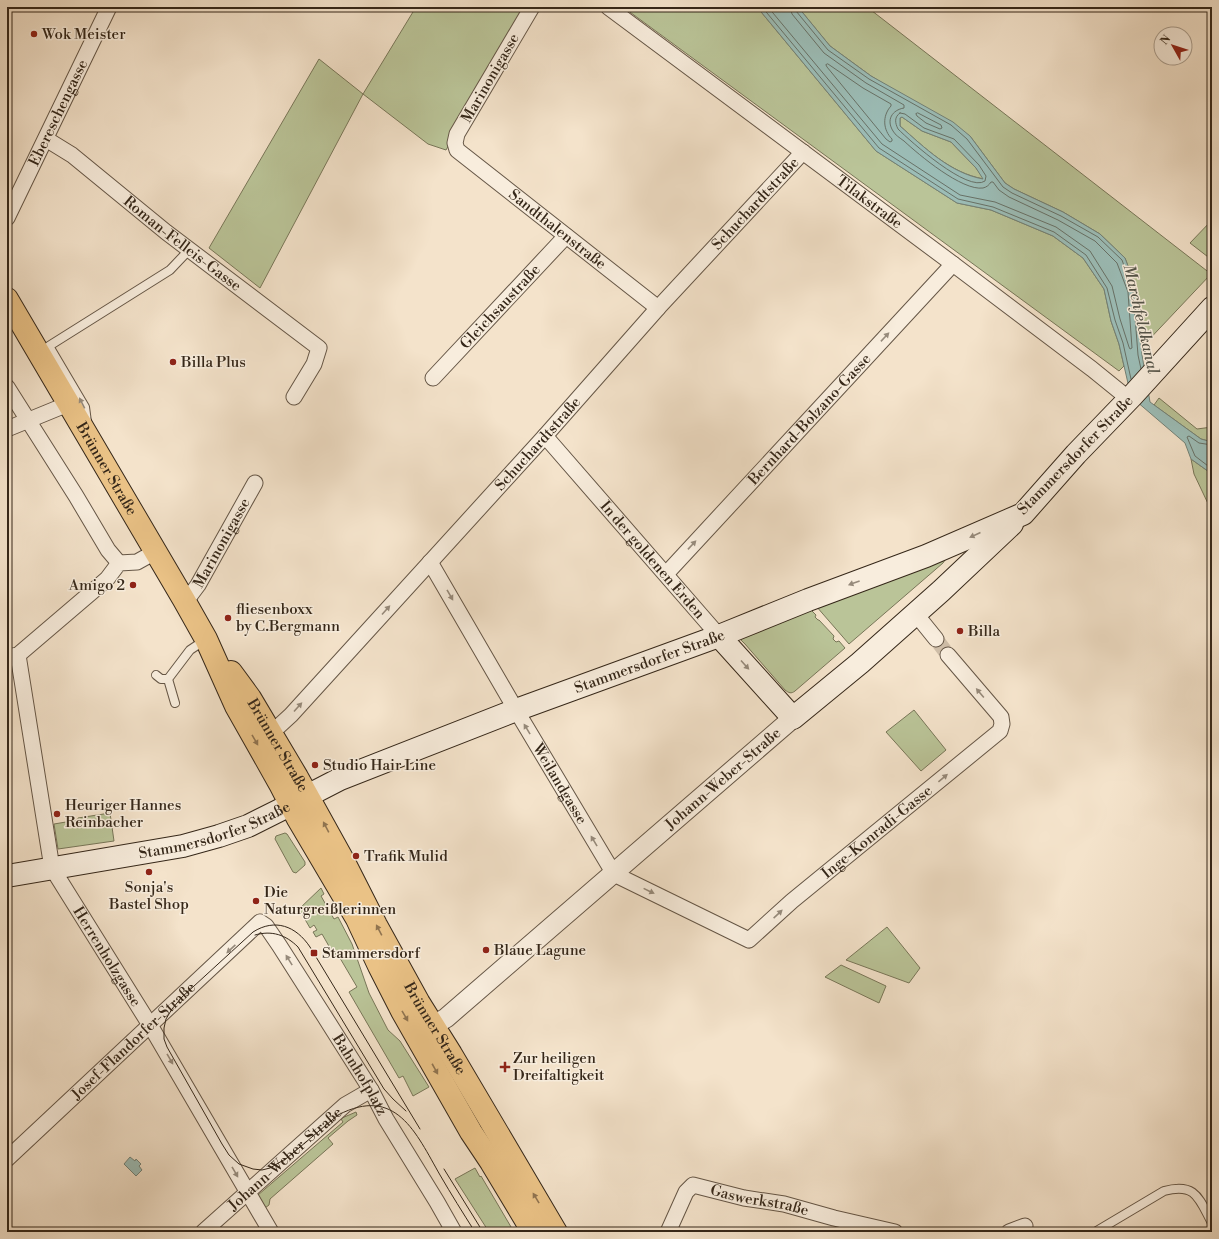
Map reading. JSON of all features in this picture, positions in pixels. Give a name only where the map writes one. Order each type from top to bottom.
[{"type":"main road","name":"Brünner Straße","points":[[7,298],[206,639],[236,706],[299,800]]},
{"type":"main road","name":"Stammersdorfer Straße","points":[[7,876],[184,846],[248,826],[340,779],[516,710],[719,636],[808,600],[926,556],[1023,514],[1076,454],[1130,398],[1212,308]]},
{"type":"main road","name":"Johann-Weber-Straße","points":[[793,718],[860,663],[941,591],[1023,514]]},
{"type":"main road","name":"In der goldenen Erden","points":[[719,636],[793,718]]},
{"type":"main road","name":"Brünner Straße","points":[[206,639],[250,698],[268,731],[299,800],[379,966],[424,1030],[556,1232]]},
{"type":"main road","name":"Brünner Straße","points":[[424,1030],[471,1132],[533,1232]]},
{"type":"street","name":"Ebereschengasse","points":[[7,218],[109,7]]},
{"type":"street","name":"Marinonigasse","points":[[457,150],[455,143],[457,134],[532,7]]},
{"type":"street","name":"Tilakstraße","points":[[608,7],[1130,398]]},
{"type":"street","name":"Roman-Felleis-Gasse","points":[[46,139],[72,155],[189,250],[319,348],[314,364],[294,397]]},
{"type":"street","name":"Sandthalenstraße","points":[[457,150],[658,308]]},
{"type":"street","name":"Schuchardtstraße","points":[[268,731],[279,726],[290,715],[545,436],[658,308],[803,152]]},
{"type":"street","name":"Gleichsaustraße","points":[[433,378],[566,236]]},
{"type":"street","name":"Bernhard-Bolzano-Gasse","points":[[666,574],[953,264]]},
{"type":"street","points":[[7,386],[108,550],[119,563]]},
{"type":"street","points":[[7,429],[68,404]]},
{"type":"street","name":"In der goldenen Erden","points":[[545,436],[719,636]]},
{"type":"street","name":"Marinonigasse","points":[[184,600],[189,597],[198,585],[256,483]]},
{"type":"street","points":[[13,656],[106,579],[119,563],[137,562],[155,552]]},
{"type":"street","name":"Weilandgasse","points":[[430,562],[614,874]]},
{"type":"street","points":[[915,613],[936,639]]},
{"type":"street","name":"Inge-Konradi-Gasse","points":[[614,874],[750,940],[792,901],[1000,731],[1002,724],[1001,717],[948,655]]},
{"type":"street","name":"Herrenholzgasse","points":[[13,656],[52,868],[150,1025],[247,1194],[271,1232]]},
{"type":"street","name":"Johann-Weber-Straße","points":[[424,1030],[446,1018],[793,718]]},
{"type":"street","name":"Josef-Flandorfer-Straße","points":[[7,1159],[260,922]]},
{"type":"street","name":"Bahnhofplatz","points":[[260,922],[266,926],[280,945],[371,1090],[386,1119],[454,1232]]},
{"type":"street","name":"Johann-Weber-Straße","points":[[203,1232],[345,1105],[371,1090]]},
{"type":"street","name":"Gaswerkstraße","points":[[668,1232],[686,1192],[693,1185],[744,1198],[784,1204],[896,1232]]},
{"type":"street","points":[[1009,1232],[1025,1226]]},
{"type":"lane","points":[[90,441],[85,406],[49,346],[170,270],[189,250]]},
{"type":"lane","points":[[168,679],[190,650],[206,639]]},
{"type":"lane","points":[[156,675],[161,679],[168,679]]},
{"type":"lane","points":[[168,679],[175,703]]},
{"type":"lane","points":[[1095,1232],[1164,1191],[1174,1188],[1184,1189],[1198,1196],[1212,1223]]},
{"type":"green space","points":[[416,7],[527,7],[446,150],[428,144],[363,94]]},
{"type":"green space","points":[[623,7],[757,7],[876,151],[957,203],[991,210],[1053,236],[1083,258],[1104,289],[1111,321],[1119,344],[1124,366],[1119,371]]},
{"type":"green space","points":[[798,7],[867,7],[1211,274],[1142,347],[1137,290],[1125,258],[1100,234],[1063,212],[1014,189],[1005,183],[970,136],[871,76],[830,46]]},
{"type":"green space","points":[[319,59],[363,94],[260,288],[209,248]]},
{"type":"green space","points":[[902,117],[922,131],[951,142],[976,168],[984,179],[972,176],[949,165],[919,143],[900,126],[900,118]]},
{"type":"green space","points":[[1212,220],[1212,260],[1190,243]]},
{"type":"green space","points":[[1159,398],[1197,429],[1212,427],[1212,442],[1201,439],[1154,405]]},
{"type":"green space","points":[[1191,459],[1212,474],[1212,512],[1194,474]]},
{"type":"green space","points":[[945,560],[849,644],[816,606]]},
{"type":"green space","points":[[809,608],[816,615],[815,617],[834,636],[833,639],[836,642],[839,641],[845,648],[795,691],[790,693],[785,690],[741,640],[741,636]]},
{"type":"green space","points":[[914,710],[946,750],[921,771],[886,732]]},
{"type":"green space","points":[[110,813],[114,841],[58,849],[54,824],[78,820],[78,818]]},
{"type":"green space","points":[[285,833],[305,862],[305,865],[296,873],[293,872],[275,839],[276,836]]},
{"type":"green space","points":[[321,888],[324,894],[321,896],[334,919],[338,917],[352,944],[369,993],[388,1030],[400,1041],[429,1087],[413,1096],[403,1076],[399,1078],[349,992],[357,987],[337,953],[334,955],[322,934],[316,937],[313,932],[317,930],[314,925],[310,928],[299,909]]},
{"type":"green space","points":[[887,927],[920,968],[909,983],[846,960]]},
{"type":"green space","points":[[841,965],[886,986],[879,1003],[825,977]]},
{"type":"green space","points":[[356,1112],[357,1115],[328,1138],[333,1144],[270,1199],[269,1205],[265,1208],[258,1195],[343,1122],[341,1119],[342,1118]]},
{"type":"green space","points":[[475,1168],[514,1232],[489,1232],[455,1179]]},
{"type":"water","points":[[757,7],[798,7],[830,46],[871,76],[953,122],[970,136],[1005,183],[1014,189],[1063,212],[1100,234],[1125,258],[1137,290],[1142,355],[1150,402],[1201,439],[1212,442],[1212,474],[1191,459],[1185,443],[1136,401],[1130,392],[1104,289],[1083,258],[1053,236],[991,210],[957,203],[876,151]],"holes":[[[902,117],[922,131],[951,142],[976,168],[983,179],[960,171],[938,158],[900,126],[900,118]]]},
{"type":"water","points":[[130,1157],[135,1161],[136,1159],[141,1164],[139,1166],[142,1170],[136,1176],[124,1164]]},
{"type":"tunnel","points":[[936,639],[948,655]]},
{"type":"tram line","points":[[420,1129],[310,947],[292,929],[284,926],[269,925],[253,932],[182,997],[166,1019],[164,1039],[167,1047],[222,1144],[229,1155],[239,1164],[253,1169],[262,1170],[270,1168],[287,1158],[338,1115],[358,1107],[375,1106],[389,1110],[402,1118],[422,1144],[475,1232]]},
{"type":"tram line","points":[[255,935],[273,933],[289,939],[298,947],[384,1089],[406,1111]]},
{"type":"tram line","points":[[444,1169],[483,1232]]},
{"type":"place","name":"Wok Meister","points":[[34,34]]},
{"type":"place","name":"Billa Plus","points":[[173,362]]},
{"type":"place","name":"Amigo 2","points":[[133,585]]},
{"type":"place","name":"fliesenboxx by C.Bergmann","points":[[228,618]]},
{"type":"place","name":"Billa","points":[[960,631]]},
{"type":"place","name":"Studio Hair Line","points":[[315,765]]},
{"type":"place","name":"Heuriger Hannes Reinbacher","points":[[57,814]]},
{"type":"place","name":"Trafik Mulid","points":[[356,856]]},
{"type":"place","name":"Sonja's Bastel Shop","points":[[149,872]]},
{"type":"place","name":"Die Naturgreißlerinnen","points":[[256,901]]},
{"type":"place","name":"Blaue Lagune","points":[[486,950]]},
{"type":"place","name":"Stammersdorf","points":[[314,953]]},
{"type":"place","name":"Zur heiligen Dreifaltigkeit","points":[[505,1067]]},
{"type":"water label","name":"Marchfeldkanal","points":[[1142,319]]}]
